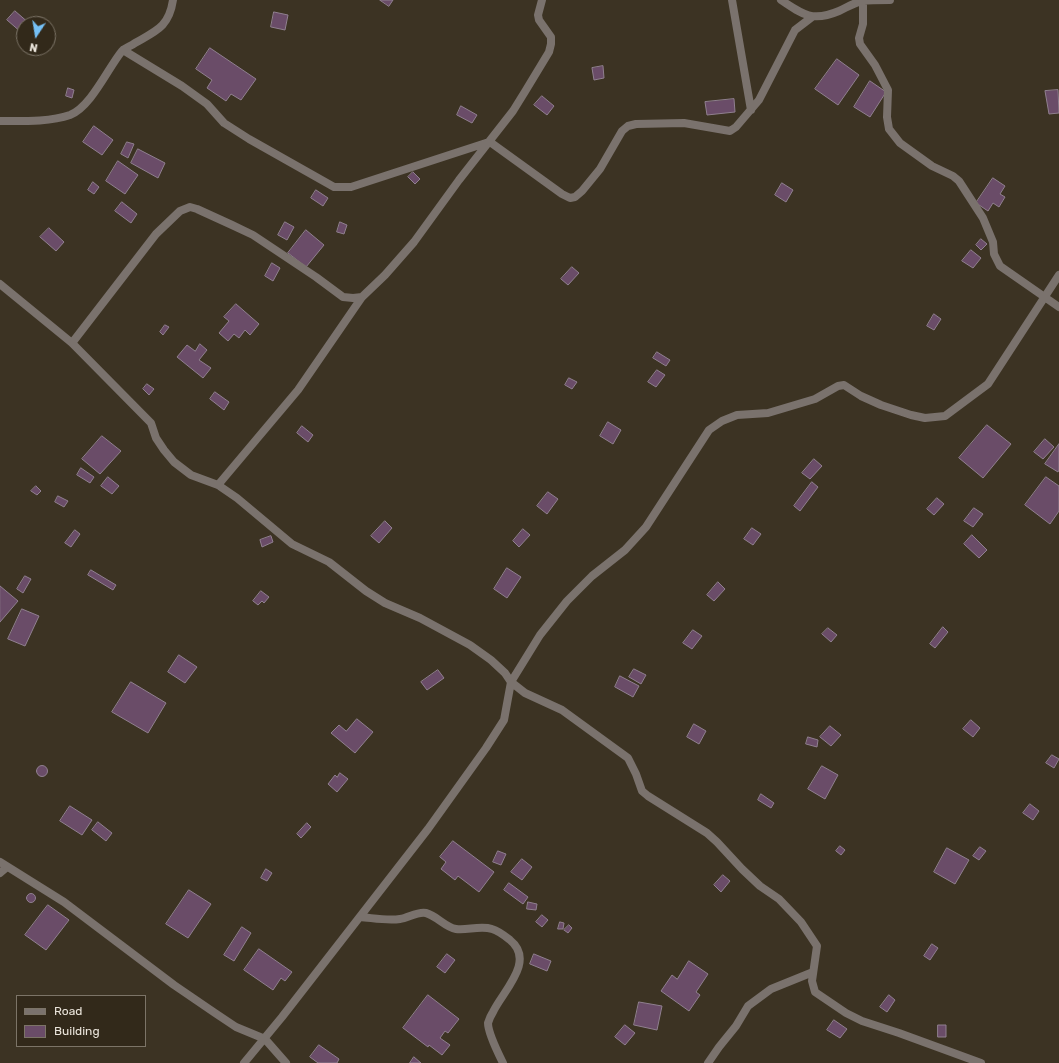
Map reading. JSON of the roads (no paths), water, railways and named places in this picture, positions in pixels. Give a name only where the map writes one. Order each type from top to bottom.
[{"type":"street","points":[[0,121],[25,121],[55,118],[70,115],[80,109],[90,98],[123,50],[157,31],[163,26],[173,0]]},
{"type":"street","points":[[218,486],[298,390],[362,298],[385,275],[414,242],[459,180],[513,111],[549,52],[551,37],[539,20],[538,15],[542,0]]},
{"type":"street","points":[[732,0],[751,110]]},
{"type":"street","points":[[781,0],[812,17],[828,15],[863,1],[890,0]]},
{"type":"street","points":[[863,1],[862,24],[859,38],[860,44],[875,65],[888,90],[887,117],[889,129],[900,143],[932,166],[953,176],[959,181],[983,218],[993,242],[996,260],[1000,266],[1059,307]]},
{"type":"street","points":[[490,142],[570,198],[576,197],[600,168],[622,131],[628,126],[636,124],[684,123],[730,131],[736,127],[758,100],[795,30],[812,17]]},
{"type":"street","points":[[123,50],[182,86],[207,104],[224,122],[249,139],[334,187],[351,187],[490,142]]},
{"type":"street","points":[[72,343],[156,234],[180,211],[190,207],[198,209],[253,235],[343,297],[362,298]]},
{"type":"street","points":[[244,1063],[428,829],[504,720],[512,682],[540,635],[567,601],[592,576],[625,550],[646,528],[709,430],[722,421],[737,415],[768,413],[815,398],[838,386],[844,385],[848,386],[858,395],[911,415],[925,418],[945,416],[988,384],[1059,275]]},
{"type":"street","points":[[0,284],[72,343],[151,423],[156,438],[174,462],[191,475],[218,486],[237,498],[292,544],[329,562],[366,591],[385,603],[420,618],[470,645],[491,660],[525,693],[562,710],[628,758],[642,791],[707,833],[742,869],[760,886],[779,899],[801,922],[817,946],[812,982],[815,992],[846,1013],[862,1021],[981,1063]]},
{"type":"street","points":[[0,862],[4,870],[64,902],[174,985],[215,1013],[236,1027],[264,1039],[286,1063]]},
{"type":"street","points":[[360,916],[401,919],[426,913],[456,929],[477,927],[491,929],[505,936],[514,943],[521,959],[520,965],[488,1023],[503,1063]]},
{"type":"street","points":[[708,1063],[736,1026],[748,1006],[771,989],[813,972]]}]
